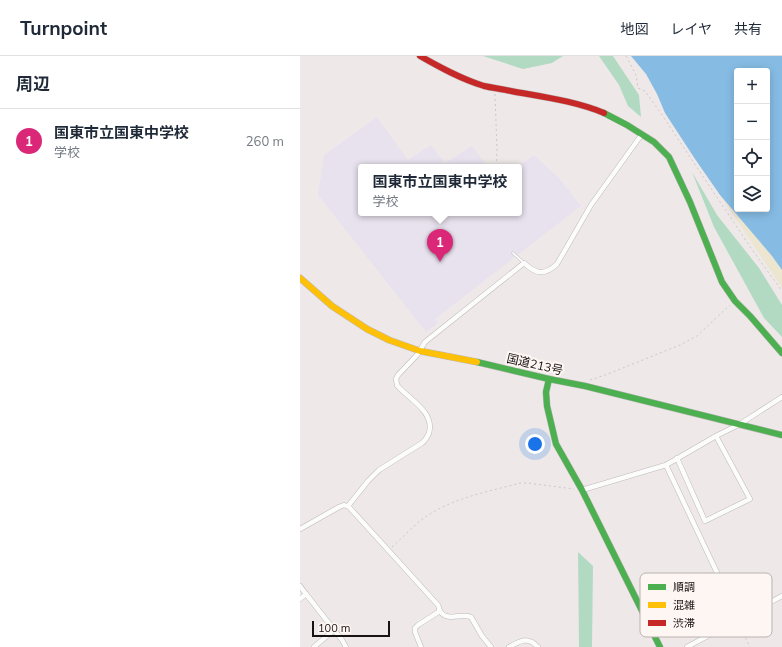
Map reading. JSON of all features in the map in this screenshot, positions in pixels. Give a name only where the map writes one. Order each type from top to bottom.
[{"type":"main road","points":[[420,56],[456,76],[473,82],[494,88],[569,102],[604,113],[654,142],[669,157],[674,167],[690,202],[722,282],[735,301],[782,353]]},
{"type":"main road","name":"国道213号","points":[[300,278],[332,306],[367,329],[389,340],[420,351],[585,386],[782,435]]},
{"type":"main road","points":[[549,379],[546,392],[547,406],[556,444],[582,490],[640,607]]},
{"type":"main road","points":[[655,637],[660,647]]},
{"type":"street","points":[[348,506],[379,470],[422,443],[427,438],[430,428],[428,418],[421,408],[399,388],[396,382],[398,375],[417,355],[425,342],[524,263],[532,269],[540,272],[547,271],[557,264],[591,205],[642,134]]},
{"type":"street","points":[[582,490],[666,465],[740,424],[782,397]]},
{"type":"street","points":[[677,458],[705,521],[750,499],[716,436]]},
{"type":"street","points":[[666,465],[717,573]]},
{"type":"street","points":[[300,528],[339,507],[344,505],[348,506],[438,605],[440,611],[452,617],[471,617],[487,644],[491,647]]},
{"type":"street","points":[[300,586],[346,647]]},
{"type":"street","points":[[300,599],[306,594]]},
{"type":"street","points":[[772,601],[782,596]]},
{"type":"street","points":[[421,647],[415,632],[415,628],[440,611]]},
{"type":"street","points":[[314,647],[334,630]]},
{"type":"street","points":[[687,647],[706,637]]},
{"type":"street","points":[[509,647],[528,640],[533,642],[538,647]]},
{"type":"lane","points":[[513,253],[524,263]]},
{"type":"path","points":[[626,56],[636,75],[638,88],[645,91],[660,112],[753,251],[782,291]]},
{"type":"path","points":[[494,88],[497,150],[496,164]]},
{"type":"path","points":[[585,386],[588,381],[593,378],[608,374],[680,345],[697,336],[735,301]]},
{"type":"path","points":[[389,550],[418,522],[433,512],[475,494],[527,483],[582,490]]},
{"type":"path","points":[[745,637],[750,647]]},
{"type":"shaded area","points":[[377,117],[408,160],[431,145],[445,163],[472,146],[486,164],[358,164],[358,216],[522,216],[521,164],[534,155],[559,178],[581,206],[435,319],[438,323],[426,332],[318,195],[324,155]]},
{"type":"green space","points":[[483,56],[563,56],[552,63],[523,69]]},
{"type":"green space","points":[[599,56],[613,56],[639,95],[641,117],[628,106],[619,85]]},
{"type":"green space","points":[[692,172],[717,215],[759,268],[782,305],[782,337],[764,318],[714,227]]},
{"type":"green space","points":[[578,552],[593,566],[592,647],[579,647]]},
{"type":"sand","points":[[720,195],[772,256],[782,270],[782,288]]},
{"type":"water","points":[[631,56],[782,56],[782,270],[734,212],[770,212],[770,68],[734,68],[734,211],[720,195],[695,159],[665,113],[646,74]]},
{"type":"traffic: fast","points":[[604,113],[654,142],[669,157],[690,202],[722,282],[735,301],[782,353]]},
{"type":"traffic: fast","points":[[477,362],[585,386],[782,435]]},
{"type":"traffic: fast","points":[[549,379],[546,392],[547,406],[556,444],[582,490],[640,607]]},
{"type":"traffic: fast","points":[[655,637],[660,647]]},
{"type":"traffic: slow","points":[[300,278],[332,306],[367,329],[389,340],[420,351],[477,362]]},
{"type":"traffic: jam","points":[[420,56],[459,77],[484,86],[570,102],[604,113]]},
{"type":"place","name":"国東市立国東中学校","points":[[440,262]]}]
